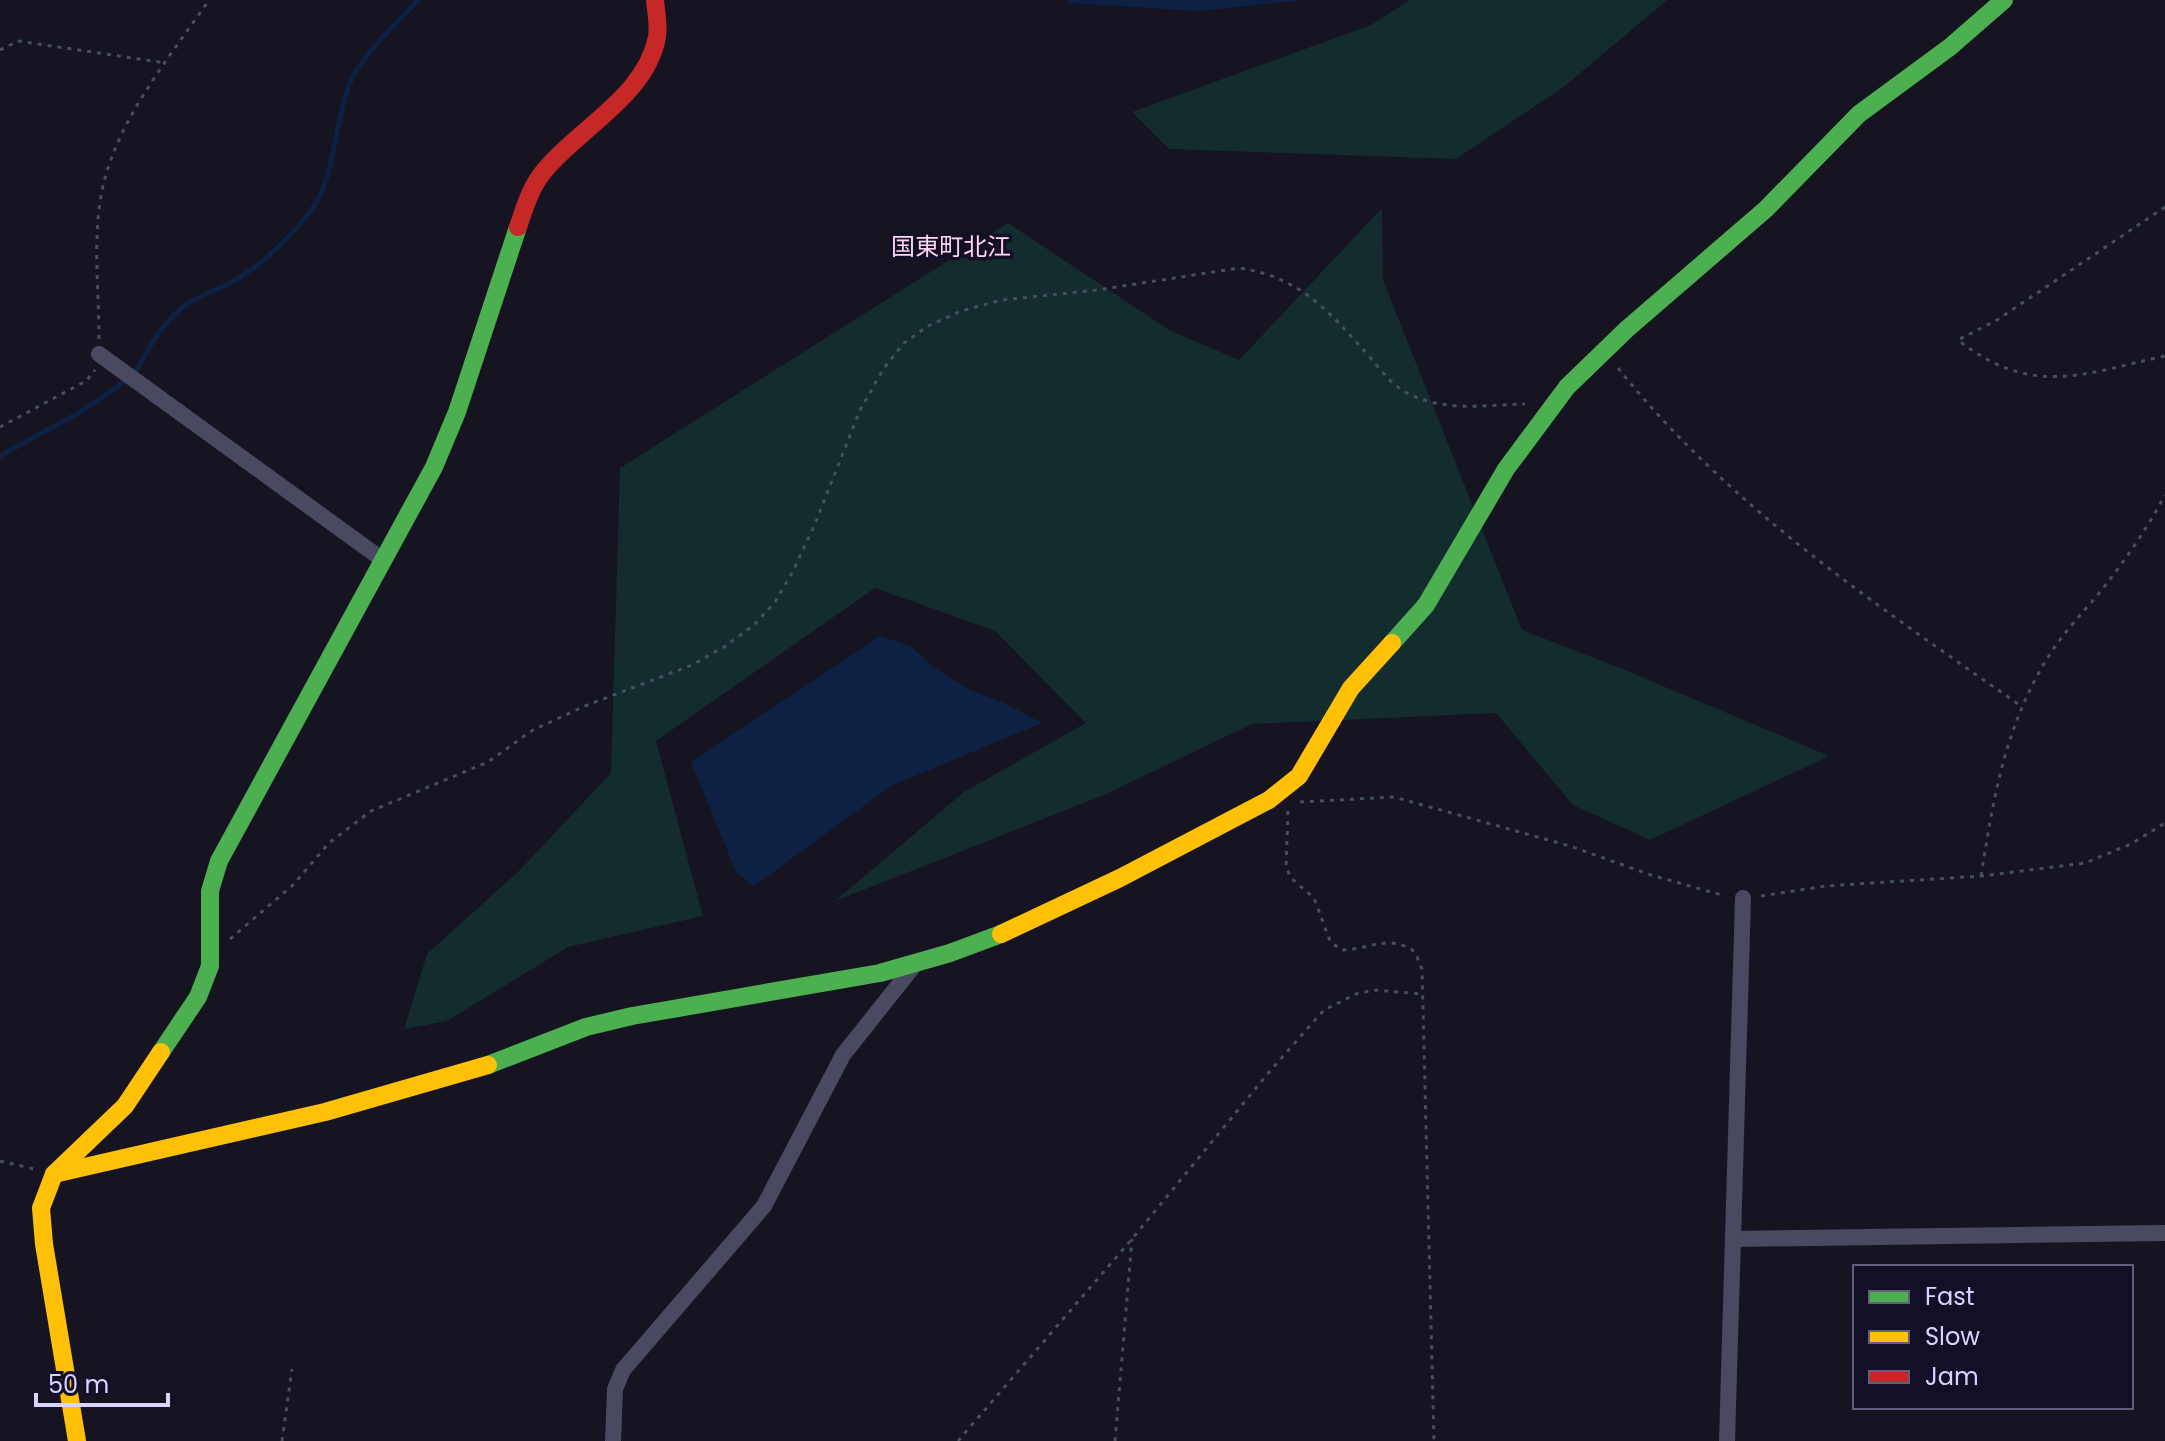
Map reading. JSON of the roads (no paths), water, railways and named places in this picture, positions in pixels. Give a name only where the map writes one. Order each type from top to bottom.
[{"type":"street","points":[[77,1441],[44,1244],[41,1208],[54,1174],[125,1106],[198,997],[211,956],[210,891],[219,861],[434,467],[451,428],[530,191],[543,171],[629,88],[643,69],[657,38],[655,0]]},
{"type":"street","points":[[54,1174],[325,1112],[508,1059],[586,1027],[632,1016],[880,973],[916,963],[1017,928],[1269,800],[1288,794],[1351,688],[1426,605],[1506,469],[1553,402],[1604,351],[1748,225],[1859,114],[1950,47],[2004,0]]},
{"type":"street","points":[[99,354],[383,560]]},
{"type":"street","points":[[1727,1441],[1743,898]]},
{"type":"street","points":[[613,1441],[615,1389],[623,1370],[764,1206],[843,1055],[916,963]]},
{"type":"street","points":[[1733,1239],[2165,1233]]},
{"type":"water","points":[[1069,0],[1301,0],[1200,11],[1069,3]]},
{"type":"water","points":[[880,636],[912,647],[933,667],[972,691],[1002,702],[1042,723],[891,786],[754,886],[736,872],[691,762]]},
{"type":"waterway","points":[[134,374],[160,331],[180,309],[248,272],[275,250],[306,217],[324,186],[346,96],[357,69],[418,0]]},
{"type":"waterway","points":[[0,456],[82,411],[127,380]]},
{"type":"district","name":"国東町北江","points":[[951,246]]}]
